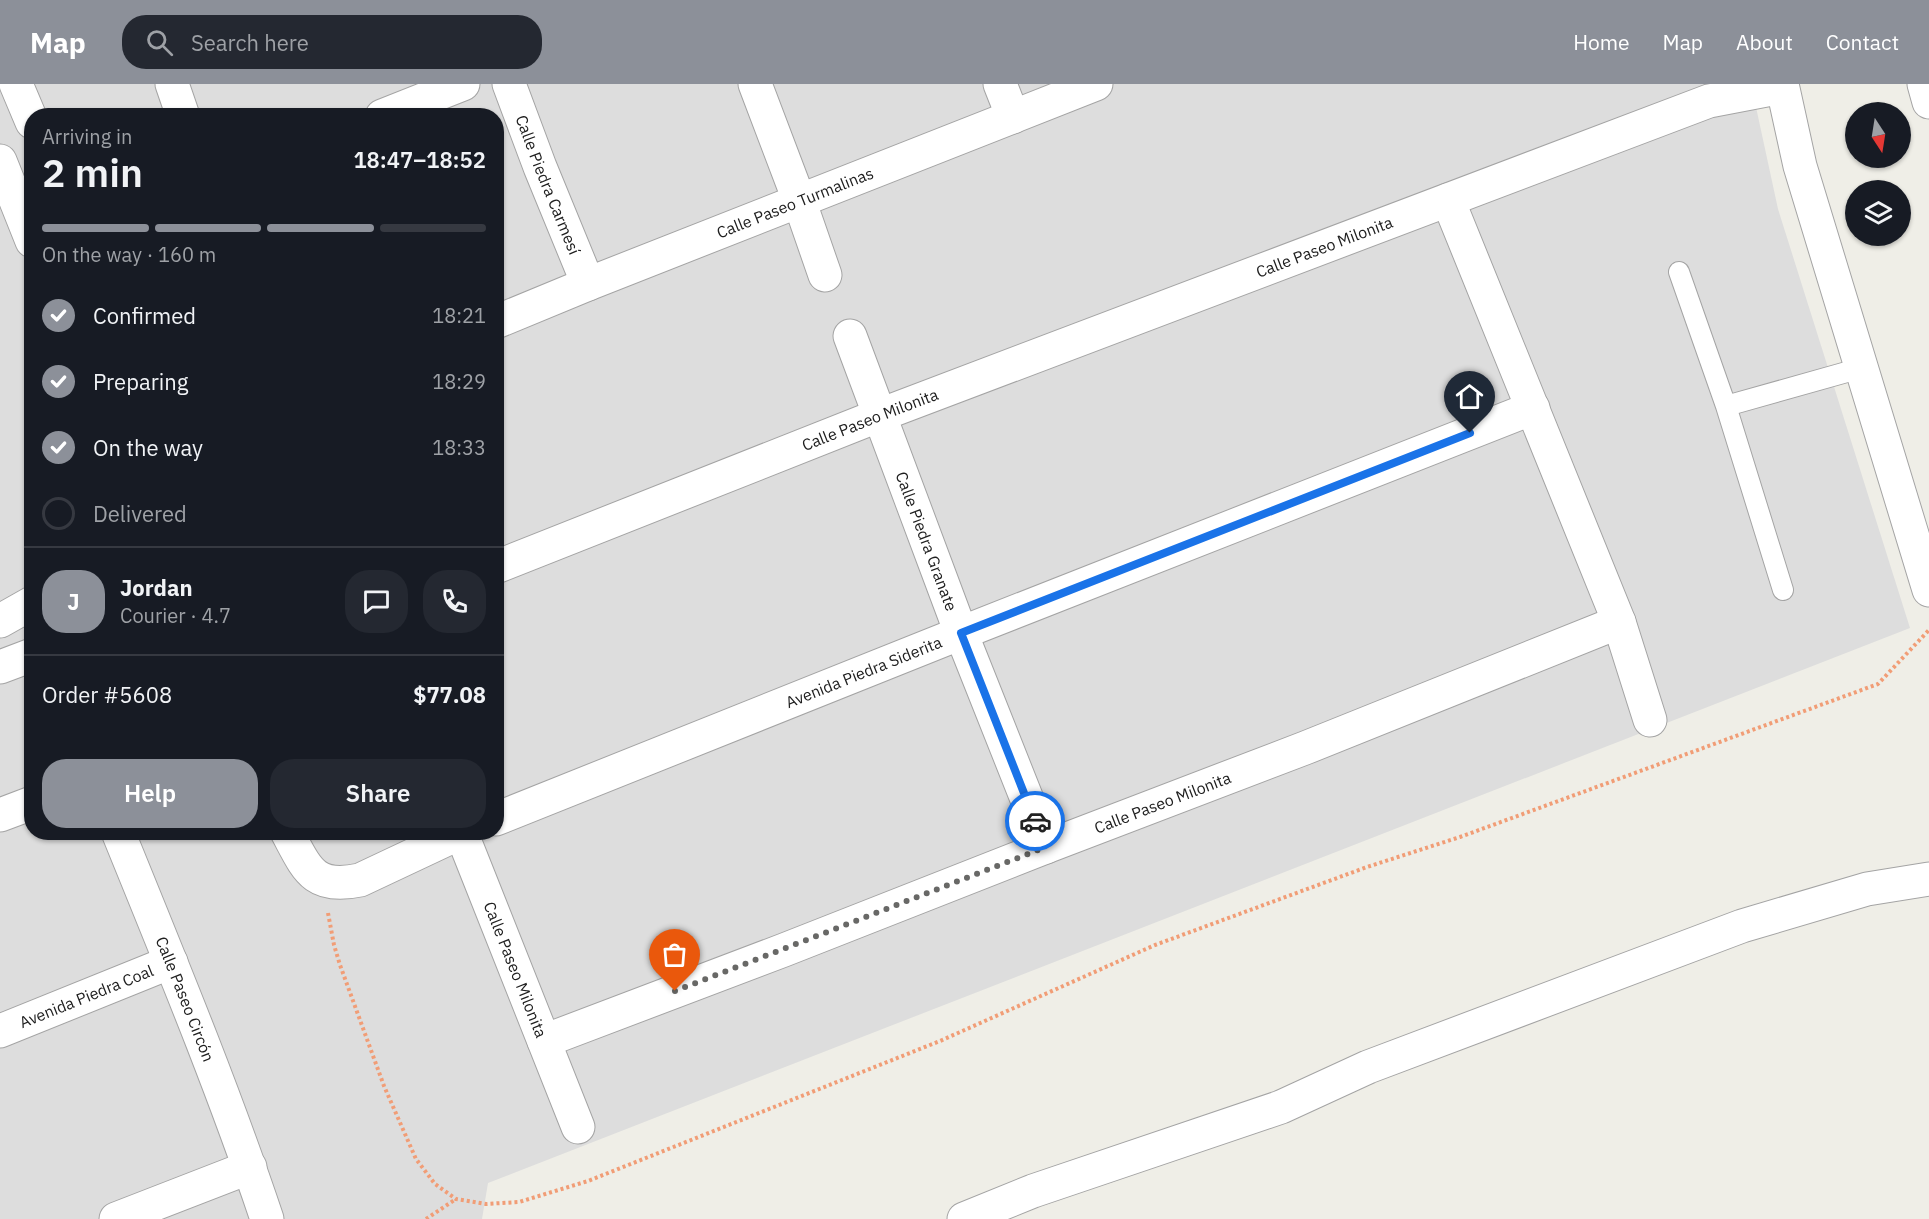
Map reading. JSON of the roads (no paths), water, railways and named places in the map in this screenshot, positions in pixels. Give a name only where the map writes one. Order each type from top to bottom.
[{"type":"street","points":[[16,84],[26,108]]},
{"type":"street","points":[[172,84],[180,108]]},
{"type":"street","points":[[402,108],[463,84]]},
{"type":"street","name":"Calle Piedra Carmesí","points":[[509,84],[588,284]]},
{"type":"street","points":[[754,84],[825,275]]},
{"type":"street","points":[[1000,84],[1013,117]]},
{"type":"street","name":"Calle Paseo Turmalinas","points":[[504,319],[1096,84]]},
{"type":"street","points":[[1924,84],[1929,102]]},
{"type":"street","points":[[1782,85],[1800,166],[1929,590]]},
{"type":"street","name":"Calle Paseo Milonita","points":[[504,564],[880,416],[1448,200],[1711,93],[1782,85]]},
{"type":"street","points":[[0,161],[24,221]]},
{"type":"street","points":[[1448,200],[1619,622],[1650,720]]},
{"type":"street","name":"Calle Piedra Granate","points":[[850,336],[961,633],[1046,847]]},
{"type":"street","name":"Avenida Piedra Siderita","points":[[504,816],[1533,408]]},
{"type":"street","points":[[0,621],[24,608]]},
{"type":"street","name":"Calle Paseo Milonita","points":[[465,840],[544,1041],[1305,748],[1619,622]]},
{"type":"street","points":[[0,667],[24,658]]},
{"type":"street","points":[[0,815],[24,806]]},
{"type":"street","name":"Calle Paseo Circón","points":[[120,840],[171,962],[250,1167],[267,1219]]},
{"type":"street","points":[[292,840],[311,873],[329,883],[360,880],[447,840]]},
{"type":"street","points":[[964,1219],[1032,1191],[1281,1107],[1368,1067],[1742,926],[1868,889],[1929,879]]},
{"type":"street","name":"Avenida Piedra Coal","points":[[0,1031],[171,962]]},
{"type":"street","points":[[544,1041],[578,1127]]},
{"type":"street","points":[[116,1219],[250,1167]]},
{"type":"lane","points":[[1679,272],[1726,406],[1783,590]]},
{"type":"lane","points":[[1726,406],[1861,368]]}]
